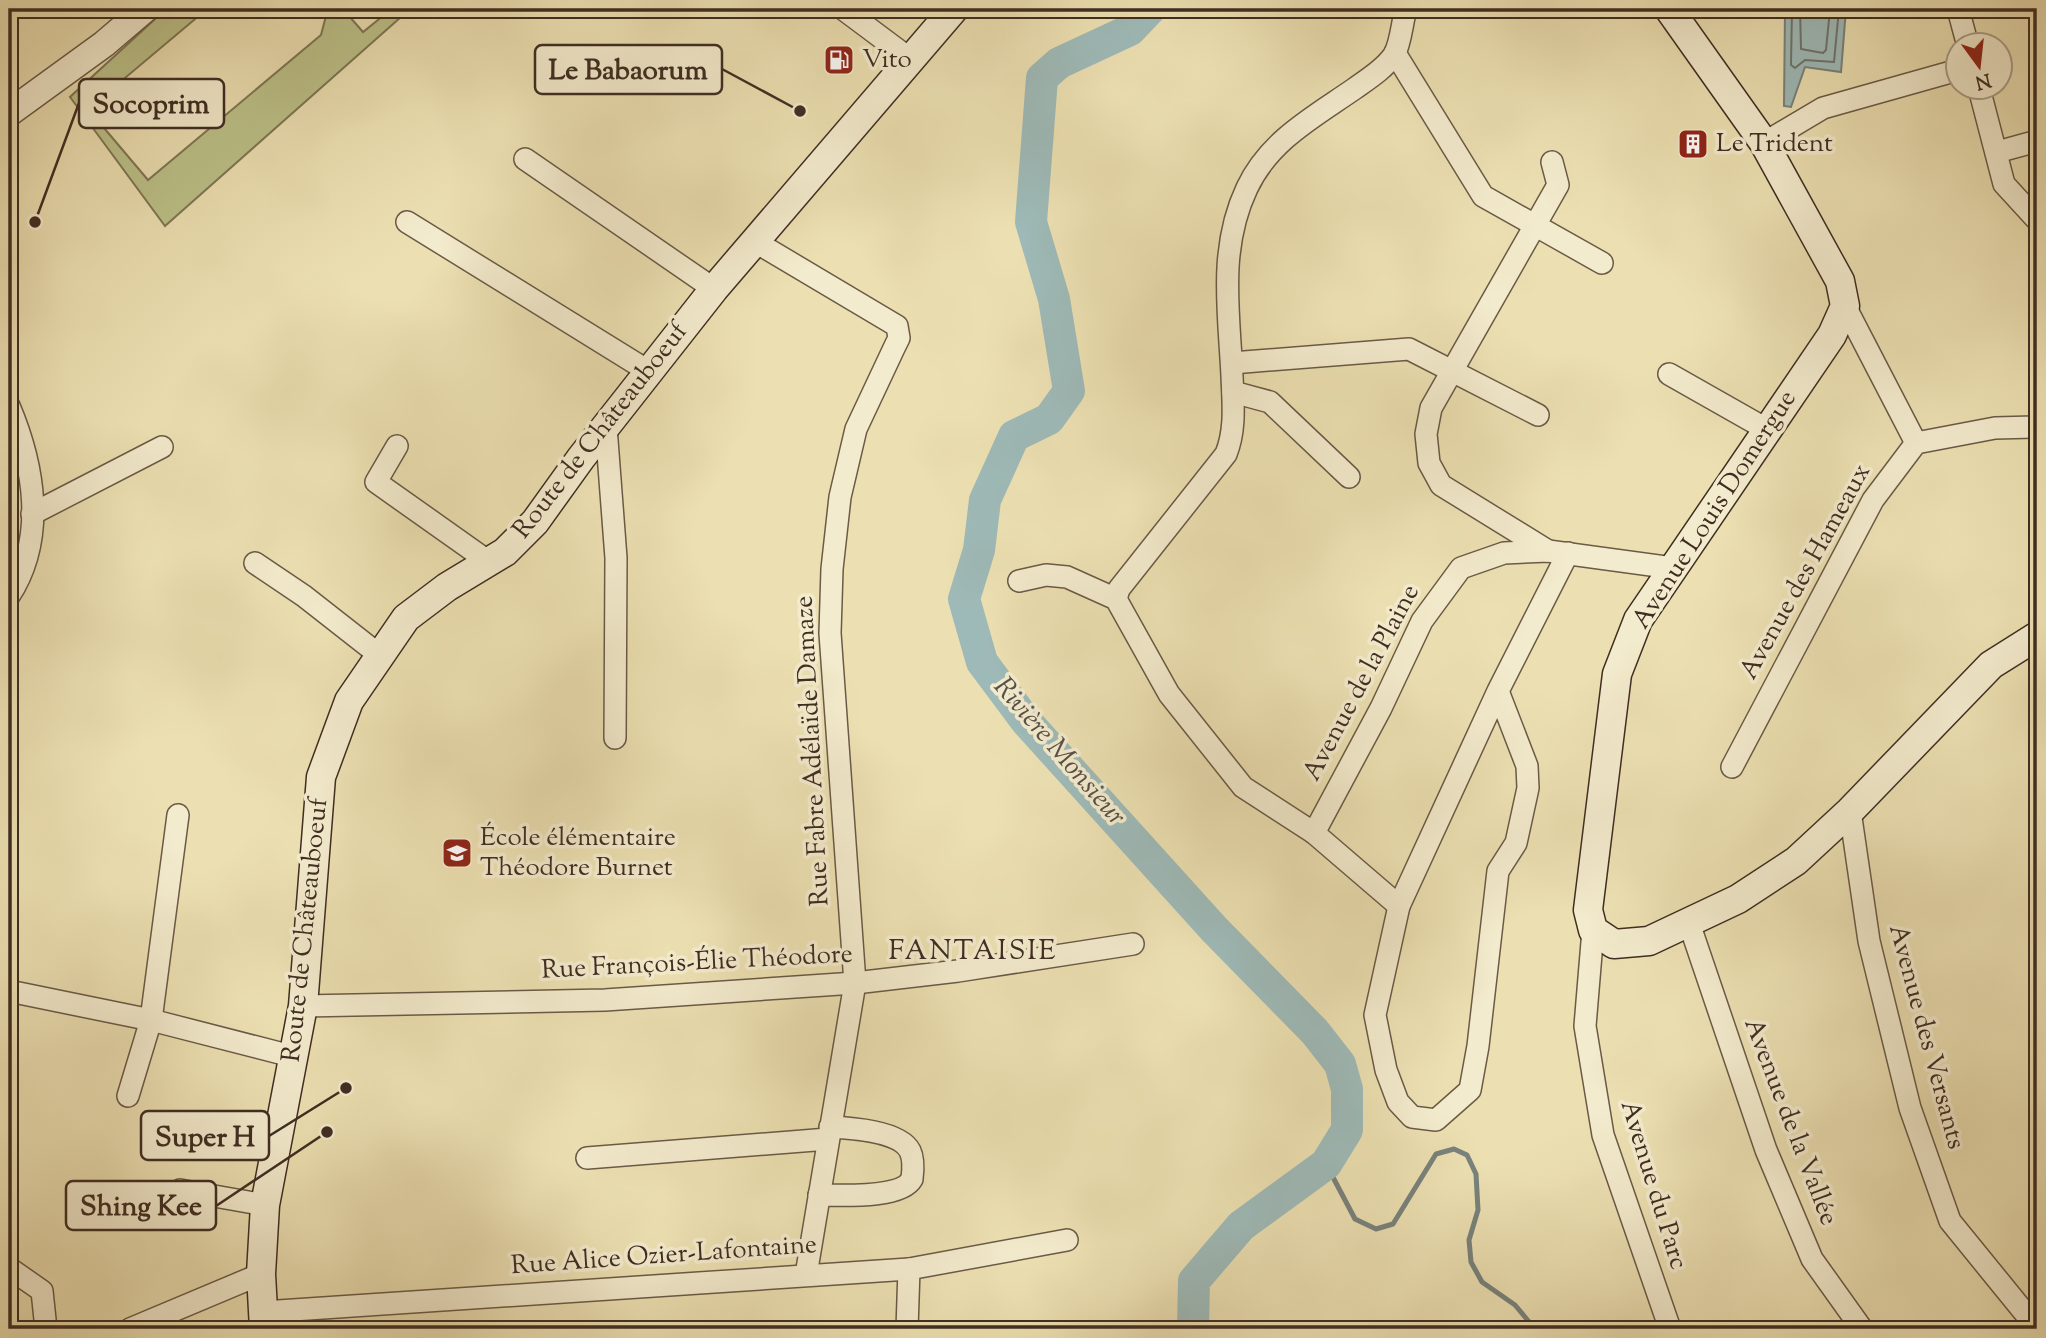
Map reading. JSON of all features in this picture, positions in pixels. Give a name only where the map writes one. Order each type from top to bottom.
[{"type":"main road","name":"Route de Châteauboeuf","points":[[264,1321],[261,1274],[265,1205],[303,1006],[321,777],[349,701],[378,654],[406,618],[447,587],[505,552],[535,522],[648,371],[714,289],[954,9]]},
{"type":"main road","points":[[1669,9],[1763,143],[1840,281],[1846,306]]},
{"type":"main road","name":"Avenue Louis Domergue","points":[[1593,930],[1588,910],[1617,674],[1638,620],[1832,335],[1846,306]]},
{"type":"main road","points":[[1593,930],[1614,944],[1648,942],[1738,899],[1796,861],[1850,811],[1991,665],[2037,636]]},
{"type":"street","points":[[9,113],[104,44],[145,9]]},
{"type":"street","points":[[844,9],[910,59]]},
{"type":"street","points":[[1116,599],[1119,589],[1226,454],[1234,431],[1227,252],[1236,215],[1251,179],[1281,139],[1378,72],[1395,53],[1406,9]]},
{"type":"street","points":[[1958,9],[1964,32]]},
{"type":"street","points":[[1395,53],[1483,195],[1602,263]]},
{"type":"street","points":[[1763,143],[1823,108],[1944,74]]},
{"type":"street","points":[[1983,102],[2004,184],[2037,220]]},
{"type":"street","points":[[1997,152],[2037,141]]},
{"type":"street","points":[[525,159],[591,207],[714,289]]},
{"type":"street","points":[[1498,691],[1527,766],[1528,788],[1516,844],[1498,871],[1478,1046],[1470,1090],[1436,1120],[1412,1117],[1398,1102],[1385,1070],[1375,1015],[1399,906],[1498,691],[1558,552],[1441,485],[1429,463],[1426,434],[1431,408],[1558,185],[1552,162]]},
{"type":"street","points":[[407,222],[648,371]]},
{"type":"street","name":"Rue Fabre Adélaïde Damaze","points":[[754,241],[897,326],[899,332],[856,429],[840,497],[832,569],[830,633],[855,983],[806,1275]]},
{"type":"street","points":[[1846,306],[1916,443],[1995,428],[2037,427]]},
{"type":"street","points":[[1232,363],[1409,349],[1538,415]]},
{"type":"street","points":[[1669,374],[1766,429]]},
{"type":"street","points":[[1233,392],[1270,402],[1349,477]]},
{"type":"street","points":[[9,406],[28,458],[32,514],[25,563],[9,596]]},
{"type":"street","points":[[606,427],[616,558],[615,738]]},
{"type":"street","name":"Avenue des Hameaux","points":[[1732,767],[1873,500],[1916,443]]},
{"type":"street","points":[[397,446],[376,482],[489,562]]},
{"type":"street","points":[[32,514],[162,447]]},
{"type":"street","name":"Avenue de la Plaine","points":[[1314,833],[1381,708],[1422,621],[1446,584],[1461,568],[1504,553],[1558,552],[1673,568]]},
{"type":"street","points":[[255,563],[304,596],[378,654]]},
{"type":"street","points":[[1019,581],[1046,575],[1068,577],[1116,599],[1169,694],[1243,787],[1314,833],[1399,906]]},
{"type":"street","name":"Avenue des Versants","points":[[1850,811],[1869,941],[1910,1108],[1945,1208],[1950,1220],[2037,1328]]},
{"type":"street","points":[[128,1096],[151,1020],[178,815]]},
{"type":"street","name":"Avenue de la Vallée","points":[[1689,923],[1766,1150],[1812,1259],[1862,1329]]},
{"type":"street","name":"Avenue du Parc","points":[[1593,930],[1585,1026],[1603,1135],[1670,1329]]},
{"type":"street","name":"Rue François-Élie Théodore","points":[[303,1006],[605,1000],[855,983],[958,971],[1133,944]]},
{"type":"street","points":[[9,990],[151,1020],[295,1057]]},
{"type":"street","points":[[587,1158],[864,1129],[886,1135],[911,1151],[912,1180],[906,1186],[872,1195],[819,1195]]},
{"type":"street","points":[[180,1191],[265,1205]]},
{"type":"street","name":"Rue Alice Ozier-Lafontaine","points":[[264,1321],[806,1275],[909,1269],[1067,1240]]},
{"type":"street","points":[[9,1268],[42,1291],[46,1329]]},
{"type":"street","points":[[907,1329],[909,1269]]},
{"type":"street","points":[[130,1329],[170,1321],[202,1296],[261,1274]]},
{"type":"green space","points":[[166,9],[207,9],[88,109],[148,180],[321,35],[327,12],[324,9],[343,9],[363,32],[384,15],[380,9],[410,9],[165,226],[70,97]]},
{"type":"water","points":[[1785,9],[1846,9],[1841,72],[1805,67],[1791,107],[1784,106]]},
{"type":"waterway","name":"Rivière Monsieur","points":[[1150,9],[1130,30],[1059,63],[1042,78],[1031,222],[1054,299],[1069,391],[1049,419],[1014,436],[985,500],[979,550],[964,599],[982,662],[1026,721],[1214,929],[1315,1032],[1340,1064],[1347,1089],[1347,1130],[1326,1164],[1241,1226],[1194,1281],[1193,1329]]},
{"type":"waterway","points":[[1326,1164],[1355,1219],[1376,1229],[1393,1224],[1436,1154],[1454,1149],[1467,1155],[1476,1174],[1478,1210],[1469,1240],[1471,1262],[1482,1282],[1515,1305],[1535,1329]]},
{"type":"place","name":"Vito","points":[[839,60]]},
{"type":"place","name":"Le Babaorum","points":[[800,111]]},
{"type":"place","name":"Le Trident","points":[[1693,144]]},
{"type":"place","name":"Socoprim","points":[[35,222]]},
{"type":"place","name":"École élémentaire Théodore Burnet","points":[[457,853]]},
{"type":"place","name":"Super H","points":[[346,1088]]},
{"type":"place","name":"Shing Kee","points":[[327,1132]]},
{"type":"district","name":"FANTAISIE","points":[[973,952]]}]
